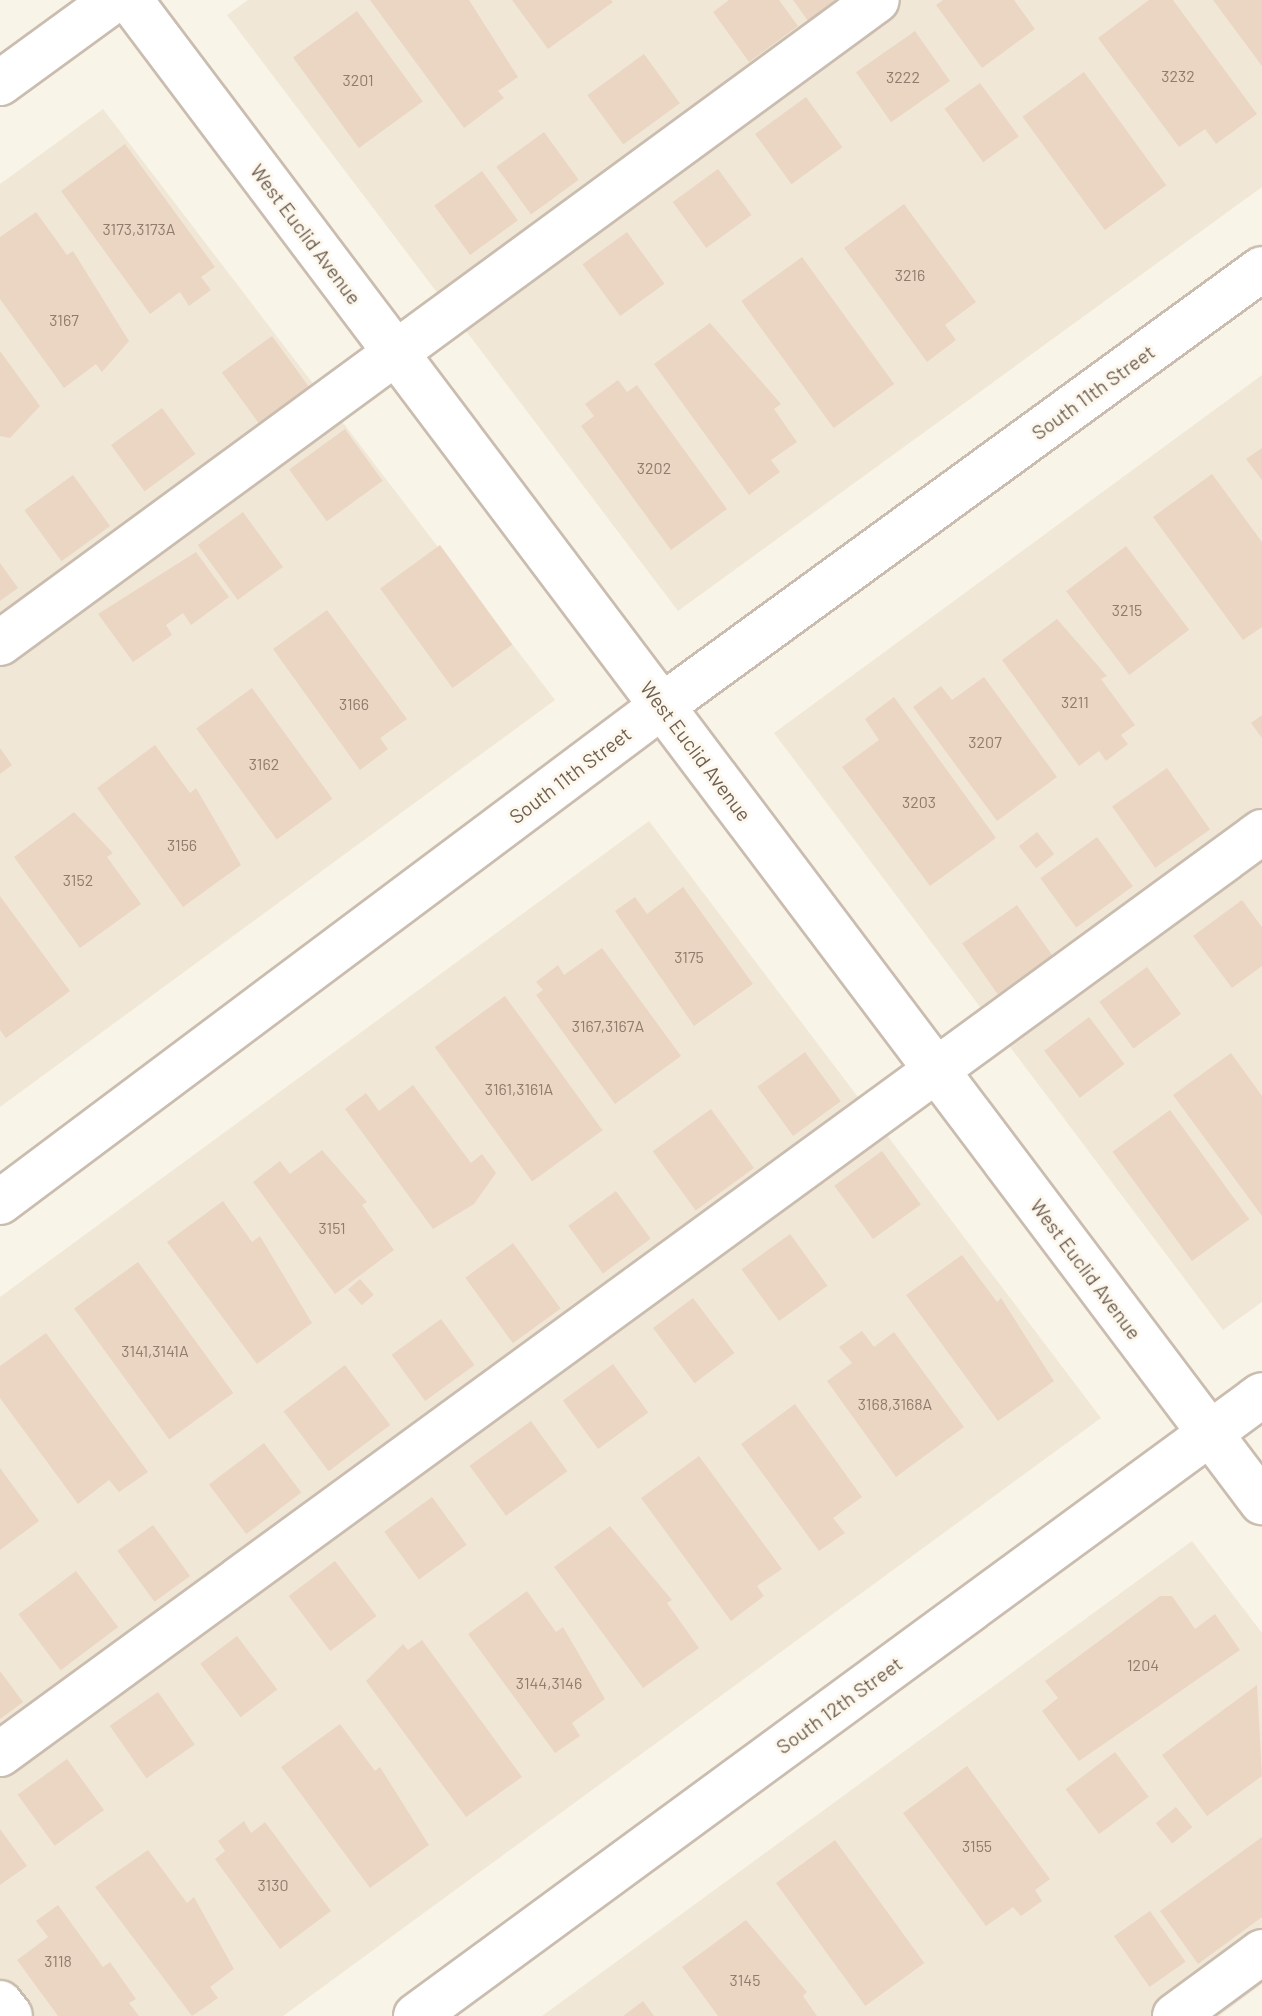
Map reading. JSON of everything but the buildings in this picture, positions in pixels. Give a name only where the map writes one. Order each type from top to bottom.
[{"type":"street","points":[[0,83],[114,0]]},
{"type":"street","name":"West Euclid Avenue","points":[[130,0],[1262,1502]]},
{"type":"street","points":[[0,643],[397,355],[877,0]]},
{"type":"street","name":"South 11th Street","points":[[0,1202],[662,706],[1262,269]]},
{"type":"street","points":[[0,1754],[1262,832]]},
{"type":"street","name":"South 12th Street","points":[[416,2016],[1262,1395]]},
{"type":"street","points":[[1175,2016],[1262,1952]]},
{"type":"street","points":[[0,2003],[10,2016]]},
{"type":"shaded area","points":[[248,0],[1262,0],[1262,187],[678,611],[227,15]]},
{"type":"shaded area","points":[[103,109],[555,700],[0,1107],[0,184]]},
{"type":"shaded area","points":[[1262,375],[1262,1302],[1223,1330],[774,733]]},
{"type":"shaded area","points":[[649,821],[1101,1418],[283,2016],[0,2016],[0,1297]]},
{"type":"shaded area","points":[[1192,1541],[1262,1633],[1262,1984],[1219,2016],[542,2016]]}]
